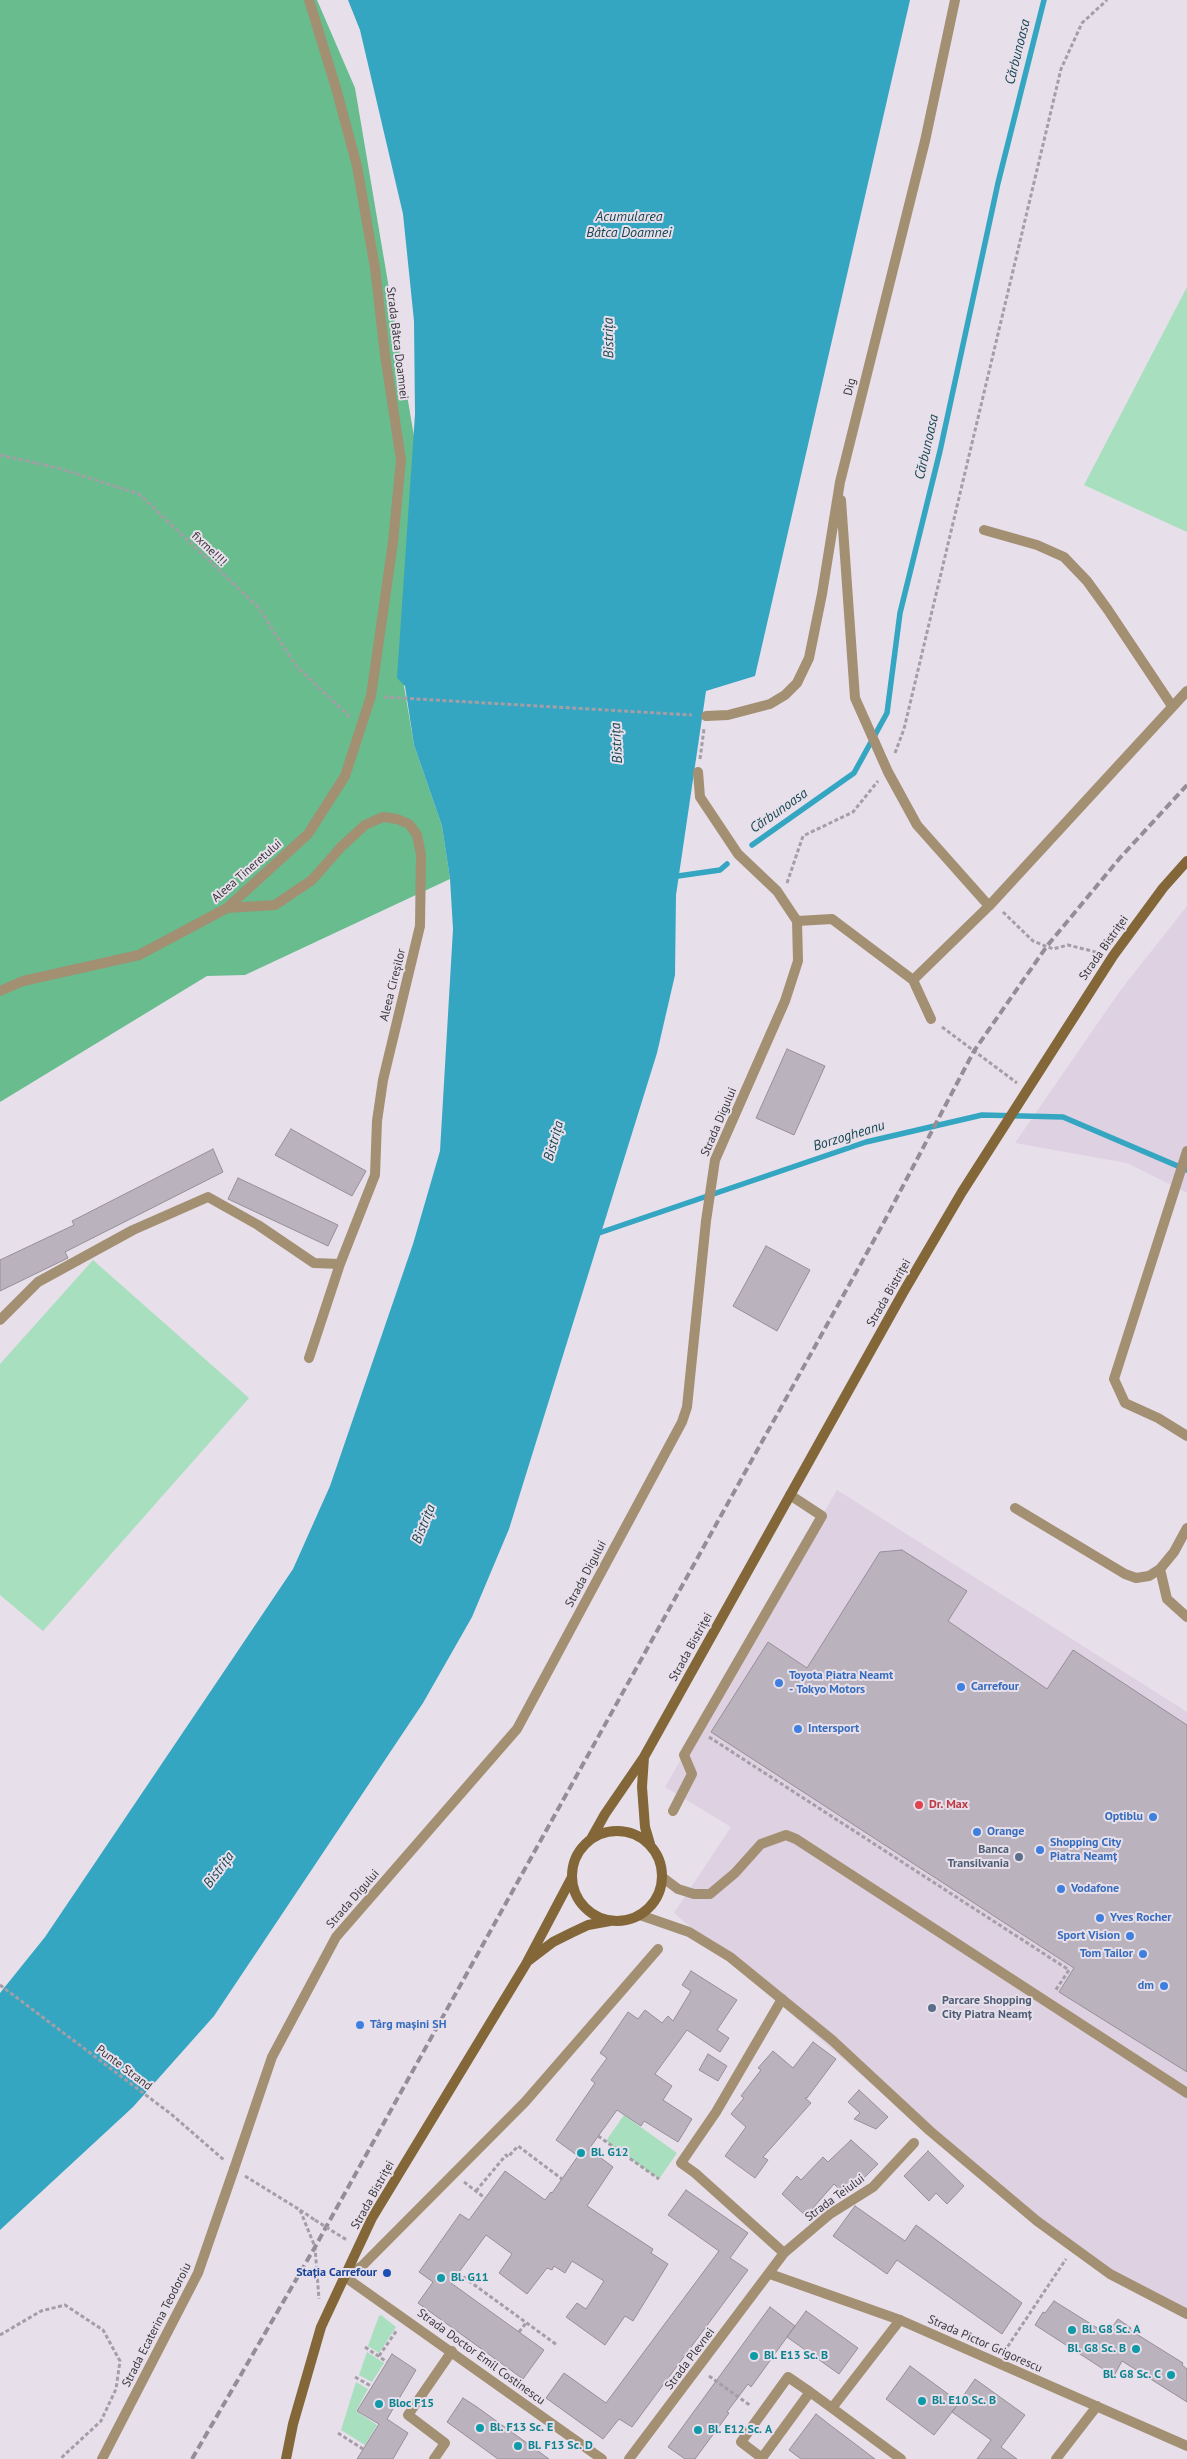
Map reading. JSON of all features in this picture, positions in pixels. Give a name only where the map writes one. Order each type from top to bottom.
[{"type":"main road","name":"Strada Bistriței","points":[[591,1839],[644,1757],[904,1291],[987,1152],[1113,956],[1163,888],[1187,861]]},
{"type":"main road","name":"Strada Bistriței","points":[[644,1757],[642,1787],[645,1827],[651,1845]]},
{"type":"main road","points":[[622,1831],[641,1837],[651,1845],[661,1866],[662,1877],[659,1892],[652,1905],[640,1914],[627,1920],[614,1921],[601,1918],[585,1906],[574,1890],[572,1877],[574,1862],[581,1849],[591,1839],[603,1833],[622,1831]]},
{"type":"main road","name":"Strada Bistriței","points":[[286,2459],[293,2424],[321,2326],[372,2218],[526,1964],[572,1877]]},
{"type":"main road","name":"Strada Bistriței","points":[[526,1964],[553,1942],[571,1933],[588,1925],[614,1921]]},
{"type":"street","name":"Strada Bâtca Doamnei","points":[[308,0],[336,88],[357,166],[375,268],[385,355],[401,460],[393,542],[371,696]]},
{"type":"street","name":"Dig","points":[[706,716],[728,715],[770,704],[785,695],[797,683],[809,658],[822,594],[840,482],[922,150],[955,0]]},
{"type":"street","points":[[840,482],[855,698],[888,772],[917,825],[989,906]]},
{"type":"street","points":[[984,530],[1036,545],[1064,557],[1087,581],[1172,706]]},
{"type":"street","points":[[913,980],[989,906],[1187,691]]},
{"type":"street","name":"Aleea Tineretului","points":[[0,991],[23,982],[138,955],[227,908],[308,834],[345,776],[359,726],[371,696]]},
{"type":"street","points":[[698,772],[700,797],[738,854],[780,894],[797,921],[832,920],[913,980],[931,1019]]},
{"type":"street","name":"Aleea Cireșilor","points":[[227,908],[276,906],[312,880],[341,847],[365,825],[383,817],[397,819],[409,824],[417,835],[421,855],[420,926],[383,1080],[377,1121],[375,1175],[340,1264],[309,1358]]},
{"type":"street","name":"Strada Digului","points":[[234,2170],[272,2057],[336,1937],[516,1729],[682,1422],[687,1407],[706,1221],[715,1160],[785,1001],[798,961],[797,921]]},
{"type":"street","points":[[1187,1151],[1114,1380],[1126,1403],[1158,1418],[1187,1436]]},
{"type":"street","points":[[0,1320],[38,1282],[133,1230],[208,1197],[258,1224],[314,1263],[340,1264]]},
{"type":"street","points":[[673,1811],[692,1774],[684,1755],[822,1516],[790,1495]]},
{"type":"street","points":[[1015,1508],[1125,1574],[1136,1578],[1149,1576],[1160,1569],[1174,1552],[1187,1528]]},
{"type":"street","points":[[1160,1569],[1167,1599],[1187,1617]]},
{"type":"street","points":[[662,1877],[678,1889],[694,1894],[710,1894],[735,1873],[761,1844],[786,1835],[796,1839],[1187,2093]]},
{"type":"street","points":[[640,1914],[696,1936],[730,1957],[832,2040],[965,2162],[1073,2249],[1110,2274],[1187,2314]]},
{"type":"street","points":[[345,2277],[362,2266],[526,2102],[658,1949]]},
{"type":"street","points":[[782,1999],[716,2112],[681,2163],[695,2173],[784,2253]]},
{"type":"street","name":"Strada Teiului","points":[[770,2274],[784,2253],[830,2214],[874,2187],[914,2143]]},
{"type":"street","name":"Strada Ecaterina Teodoroiu","points":[[102,2459],[198,2273],[234,2170]]},
{"type":"street","name":"Strada Pictor Grigorescu","points":[[770,2274],[900,2320],[1187,2446]]},
{"type":"street","name":"Strada Plevnei","points":[[629,2459],[770,2274]]},
{"type":"street","name":"Strada Doctor Emil Costinescu","points":[[345,2277],[602,2459]]},
{"type":"street","points":[[832,2408],[900,2320]]},
{"type":"street","points":[[434,2459],[445,2443],[408,2415],[452,2351]]},
{"type":"street","points":[[810,2392],[762,2458],[741,2442],[788,2377],[810,2392],[901,2459]]},
{"type":"street","points":[[1056,2459],[1096,2406]]},
{"type":"path","points":[[780,894],[789,879],[803,836],[854,812],[876,782],[888,772],[904,729],[1061,69],[1082,22],[1107,0]]},
{"type":"path","name":"fixme!!!!","points":[[0,455],[58,468],[139,494],[258,608],[296,666],[359,726]]},
{"type":"path","points":[[371,696],[706,716],[698,772]]},
{"type":"path","points":[[989,906],[1005,913],[1034,941],[1053,949],[1068,946],[1113,956]]},
{"type":"path","points":[[931,1019],[1026,1089]]},
{"type":"path","points":[[698,1730],[1069,1970],[1054,1992],[1063,1998]]},
{"type":"path","name":"Punte Strand","points":[[0,1985],[171,2114],[234,2170],[337,2234]]},
{"type":"path","points":[[598,2136],[659,2179]]},
{"type":"path","points":[[476,2191],[506,2155],[508,2157],[518,2146],[562,2179]]},
{"type":"path","points":[[463,2181],[486,2198]]},
{"type":"path","points":[[300,2210],[315,2247],[321,2326]]},
{"type":"path","points":[[997,2363],[1073,2249]]},
{"type":"path","points":[[458,2273],[557,2345]]},
{"type":"path","points":[[0,2335],[41,2311],[65,2305],[103,2330],[120,2361],[116,2388],[101,2421],[60,2459]]},
{"type":"path","points":[[519,2332],[526,2323]]},
{"type":"path","points":[[379,2356],[400,2325]]},
{"type":"path","points":[[365,2347],[387,2362]]},
{"type":"path","points":[[698,2368],[762,2414]]},
{"type":"path","points":[[356,2377],[371,2386]]},
{"type":"path","points":[[338,2433],[363,2449]]},
{"type":"shaded area","points":[[1187,906],[1187,1193],[1127,1163],[1015,1143],[1120,991]]},
{"type":"shaded area","points":[[837,1490],[1187,1712],[1187,2316],[1128,2286],[982,2179],[674,1913],[731,1827],[665,1787]]},
{"type":"green space","points":[[0,0],[317,0],[355,88],[417,454],[404,686],[414,745],[442,826],[450,879],[245,975],[207,976],[0,1102]]},
{"type":"green space","points":[[1187,287],[1187,532],[1084,485]]},
{"type":"green space","points":[[93,1260],[249,1398],[43,1631],[0,1595],[0,1364]]},
{"type":"green space","points":[[624,2115],[677,2153],[659,2179],[606,2141]]},
{"type":"green space","points":[[381,2315],[396,2327],[379,2353],[368,2346]]},
{"type":"green space","points":[[367,2352],[384,2363],[372,2382],[359,2375]]},
{"type":"green space","points":[[356,2382],[368,2389],[356,2411],[377,2425],[365,2445],[341,2430]]},
{"type":"water","points":[[348,0],[910,0],[755,676],[706,691],[676,895],[675,975],[657,1053],[509,1529],[472,1617],[423,1703],[214,2016],[133,2107],[0,2230],[0,1993],[45,1937],[293,1569],[330,1486],[413,1244],[440,1151],[453,929],[450,879],[442,826],[414,745],[405,686],[397,678],[415,414],[414,321],[403,214],[360,30]]},
{"type":"building","points":[[787,1049],[825,1066],[794,1135],[756,1118]]},
{"type":"building","points":[[291,1129],[366,1171],[352,1196],[275,1155]]},
{"type":"building","points":[[213,1149],[223,1172],[65,1252],[68,1258],[0,1291],[0,1260],[74,1225],[72,1221]]},
{"type":"building","points":[[238,1178],[338,1225],[328,1246],[228,1199]]},
{"type":"building","points":[[766,1246],[810,1270],[777,1331],[733,1306]]},
{"type":"building","name":"Shopping City Piatra Neamț","points":[[902,1550],[967,1591],[948,1621],[1047,1689],[1073,1650],[1187,1725],[1187,2072],[1059,1992],[1074,1968],[711,1732],[768,1642],[807,1668],[880,1552]]},
{"type":"building","points":[[691,1971],[737,2000],[717,2030],[729,2038],[720,2052],[687,2030],[655,2074],[672,2086],[663,2100],[692,2119],[678,2142],[644,2121],[641,2126],[617,2110],[589,2149],[613,2167],[587,2206],[653,2249],[651,2253],[668,2264],[633,2321],[625,2316],[605,2345],[566,2317],[577,2303],[586,2309],[604,2281],[572,2261],[565,2273],[554,2266],[552,2270],[547,2268],[527,2294],[499,2273],[512,2254],[486,2235],[451,2283],[544,2350],[523,2379],[418,2303],[433,2282],[419,2272],[460,2214],[469,2220],[505,2171],[545,2200],[552,2193],[578,2156],[556,2140],[595,2083],[591,2080],[607,2058],[600,2053],[628,2012],[638,2019],[645,2010],[662,2023],[668,2016],[673,2021],[691,1991],[682,1985]]},
{"type":"building","points":[[813,2042],[836,2059],[807,2098],[805,2098],[811,2103],[763,2157],[768,2160],[755,2178],[725,2156],[746,2127],[731,2114],[744,2098],[741,2096],[761,2070],[758,2068],[773,2051],[793,2068]]},
{"type":"building","points":[[708,2054],[727,2066],[718,2081],[699,2070]]},
{"type":"building","points":[[859,2090],[888,2117],[876,2129],[854,2119],[860,2113],[848,2102]]},
{"type":"building","points":[[851,2140],[878,2164],[846,2196],[834,2184],[806,2216],[782,2194],[797,2176],[801,2180],[823,2157],[828,2162]]},
{"type":"building","points":[[928,2151],[964,2186],[947,2204],[936,2193],[929,2201],[904,2176]]},
{"type":"building","points":[[686,2190],[748,2233],[730,2258],[748,2270],[632,2427],[619,2419],[603,2439],[546,2398],[564,2373],[606,2403],[719,2251],[668,2215]]},
{"type":"building","points":[[855,2206],[905,2241],[916,2225],[1022,2303],[1002,2334],[897,2260],[887,2274],[833,2236]]},
{"type":"building","points":[[1054,2301],[1107,2334],[1118,2319],[1131,2328],[1130,2330],[1183,2363],[1182,2365],[1187,2369],[1187,2402],[1122,2361],[1114,2376],[1035,2325],[1043,2312],[1045,2313]]},
{"type":"building","points":[[770,2307],[795,2326],[751,2387],[748,2384],[695,2459],[685,2459],[668,2447]]},
{"type":"building","points":[[806,2311],[858,2348],[839,2374],[787,2337]]},
{"type":"building","name":"Bloc F15","points":[[392,2354],[416,2370],[387,2419],[408,2433],[393,2459],[357,2459],[379,2424],[357,2411]]},
{"type":"building","points":[[910,2366],[959,2402],[975,2379],[1025,2415],[1001,2447],[1017,2459],[977,2459],[991,2440],[952,2412],[959,2403],[934,2435],[886,2399]]},
{"type":"building","name":"Bl. F13 Sc. E","points":[[463,2398],[549,2459],[498,2459],[447,2422]]},
{"type":"building","points":[[816,2414],[875,2459],[801,2459],[789,2450]]},
{"type":"waterway","name":"Cărbunoasa","points":[[752,845],[854,773],[887,713],[900,613],[940,451],[998,183],[1044,0]]},
{"type":"waterway","points":[[671,877],[720,870],[727,864]]},
{"type":"waterway","name":"Borzogheanu","points":[[596,1234],[866,1142],[982,1115],[1063,1117],[1187,1170]]},
{"type":"railway","points":[[192,2459],[315,2247],[884,1222],[974,1051],[1047,946],[1119,859],[1187,785]]},
{"type":"place","name":"Toyota Piatra Neamt - Tokyo Motors","points":[[779,1683]]},
{"type":"place","name":"Carrefour","points":[[961,1687]]},
{"type":"place","name":"Intersport","points":[[798,1729]]},
{"type":"place","name":"Dr. Max","points":[[919,1805]]},
{"type":"place","name":"Optiblu","points":[[1153,1817]]},
{"type":"place","name":"Orange","points":[[977,1832]]},
{"type":"place","name":"Shopping City Piatra Neamț","points":[[1040,1850]]},
{"type":"place","name":"Banca Transilvania","points":[[1019,1857]]},
{"type":"place","name":"Vodafone","points":[[1061,1889]]},
{"type":"place","name":"Yves Rocher","points":[[1100,1918]]},
{"type":"place","name":"Sport Vision","points":[[1130,1936]]},
{"type":"place","name":"Tom Tailor","points":[[1143,1954]]},
{"type":"place","name":"dm","points":[[1164,1986]]},
{"type":"place","name":"Parcare Shopping City Piatra Neamț","points":[[932,2008]]},
{"type":"place","name":"Târg mașini SH","points":[[360,2025]]},
{"type":"place","name":"Bl. G12","points":[[581,2153]]},
{"type":"place","name":"Stația Carrefour","points":[[387,2273]]},
{"type":"place","name":"Bl. G11","points":[[441,2278]]},
{"type":"place","name":"Bl. G8 Sc. A","points":[[1072,2330]]},
{"type":"place","name":"Bl. G8 Sc. B","points":[[1136,2349]]},
{"type":"place","name":"Bl. E13 Sc. B","points":[[754,2356]]},
{"type":"place","name":"Bl. G8 Sc. C","points":[[1171,2375]]},
{"type":"place","name":"Bl. E10 Sc. B","points":[[922,2401]]},
{"type":"place","name":"Bloc F15","points":[[379,2404]]},
{"type":"place","name":"Bl. F13 Sc. E","points":[[480,2428]]},
{"type":"place","name":"Bl. E12 Sc. A","points":[[698,2430]]},
{"type":"place","name":"Bl. F13 Sc. D","points":[[518,2446]]},
{"type":"water label","name":"Acumularea Bâtca Doamnei","points":[[629,226]]},
{"type":"water label","name":"Bistrița","points":[[609,338]]},
{"type":"water label","name":"Bistrița","points":[[617,743]]},
{"type":"water label","name":"Bistrița","points":[[554,1141]]},
{"type":"water label","name":"Bistrița","points":[[424,1524]]},
{"type":"water label","name":"Bistrița","points":[[219,1870]]}]
